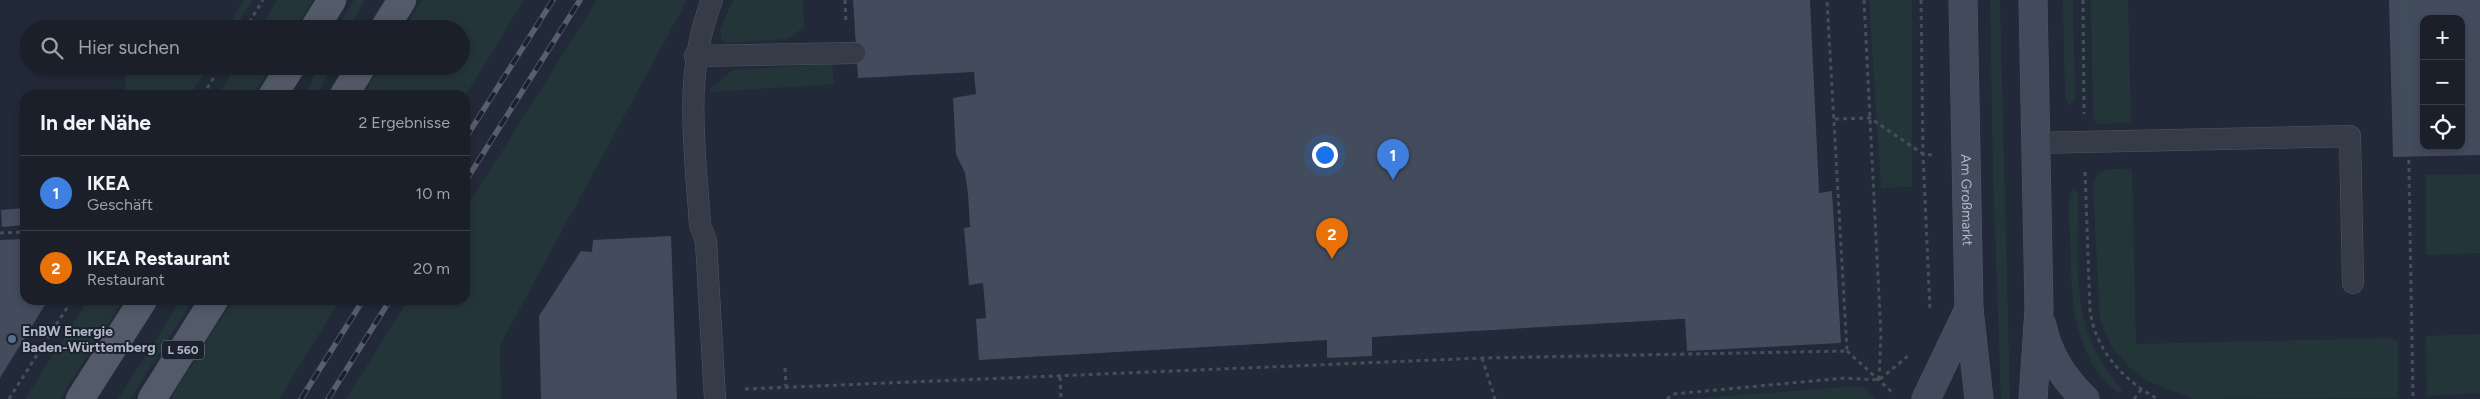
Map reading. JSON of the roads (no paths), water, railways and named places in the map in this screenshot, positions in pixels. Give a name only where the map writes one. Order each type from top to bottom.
[{"type":"main road","points":[[320,20],[332,0]]},
{"type":"main road","points":[[390,20],[402,0]]},
{"type":"main road","name":"Am Großmarkt","points":[[1963,0],[1969,309],[1980,399]]},
{"type":"main road","points":[[2032,399],[2039,309],[2033,0]]},
{"type":"main road","points":[[276,90],[285,75]]},
{"type":"main road","points":[[347,90],[356,75]]},
{"type":"main road","points":[[80,399],[140,305]]},
{"type":"main road","name":"L 560","points":[[152,399],[211,305]]},
{"type":"main road","points":[[1926,399],[1969,309]]},
{"type":"main road","points":[[2039,309],[2046,345],[2062,374],[2084,399]]},
{"type":"lane","points":[[712,0],[704,20],[695,56],[692,93],[700,226],[706,241],[715,395]]},
{"type":"lane","points":[[695,56],[855,53]]},
{"type":"lane","points":[[2036,143],[2350,136],[2353,283]]},
{"type":"railway","points":[[470,131],[553,0]]},
{"type":"railway","points":[[470,174],[580,0]]},
{"type":"railway","points":[[301,399],[360,305]]},
{"type":"railway","points":[[328,399],[387,305]]},
{"type":"place","name":"IKEA","points":[[1393,180]]},
{"type":"place","name":"IKEA Restaurant","points":[[1332,259]]},
{"type":"place","name":"EnBW Energie Baden-Württemberg","points":[[12,339]]}]
